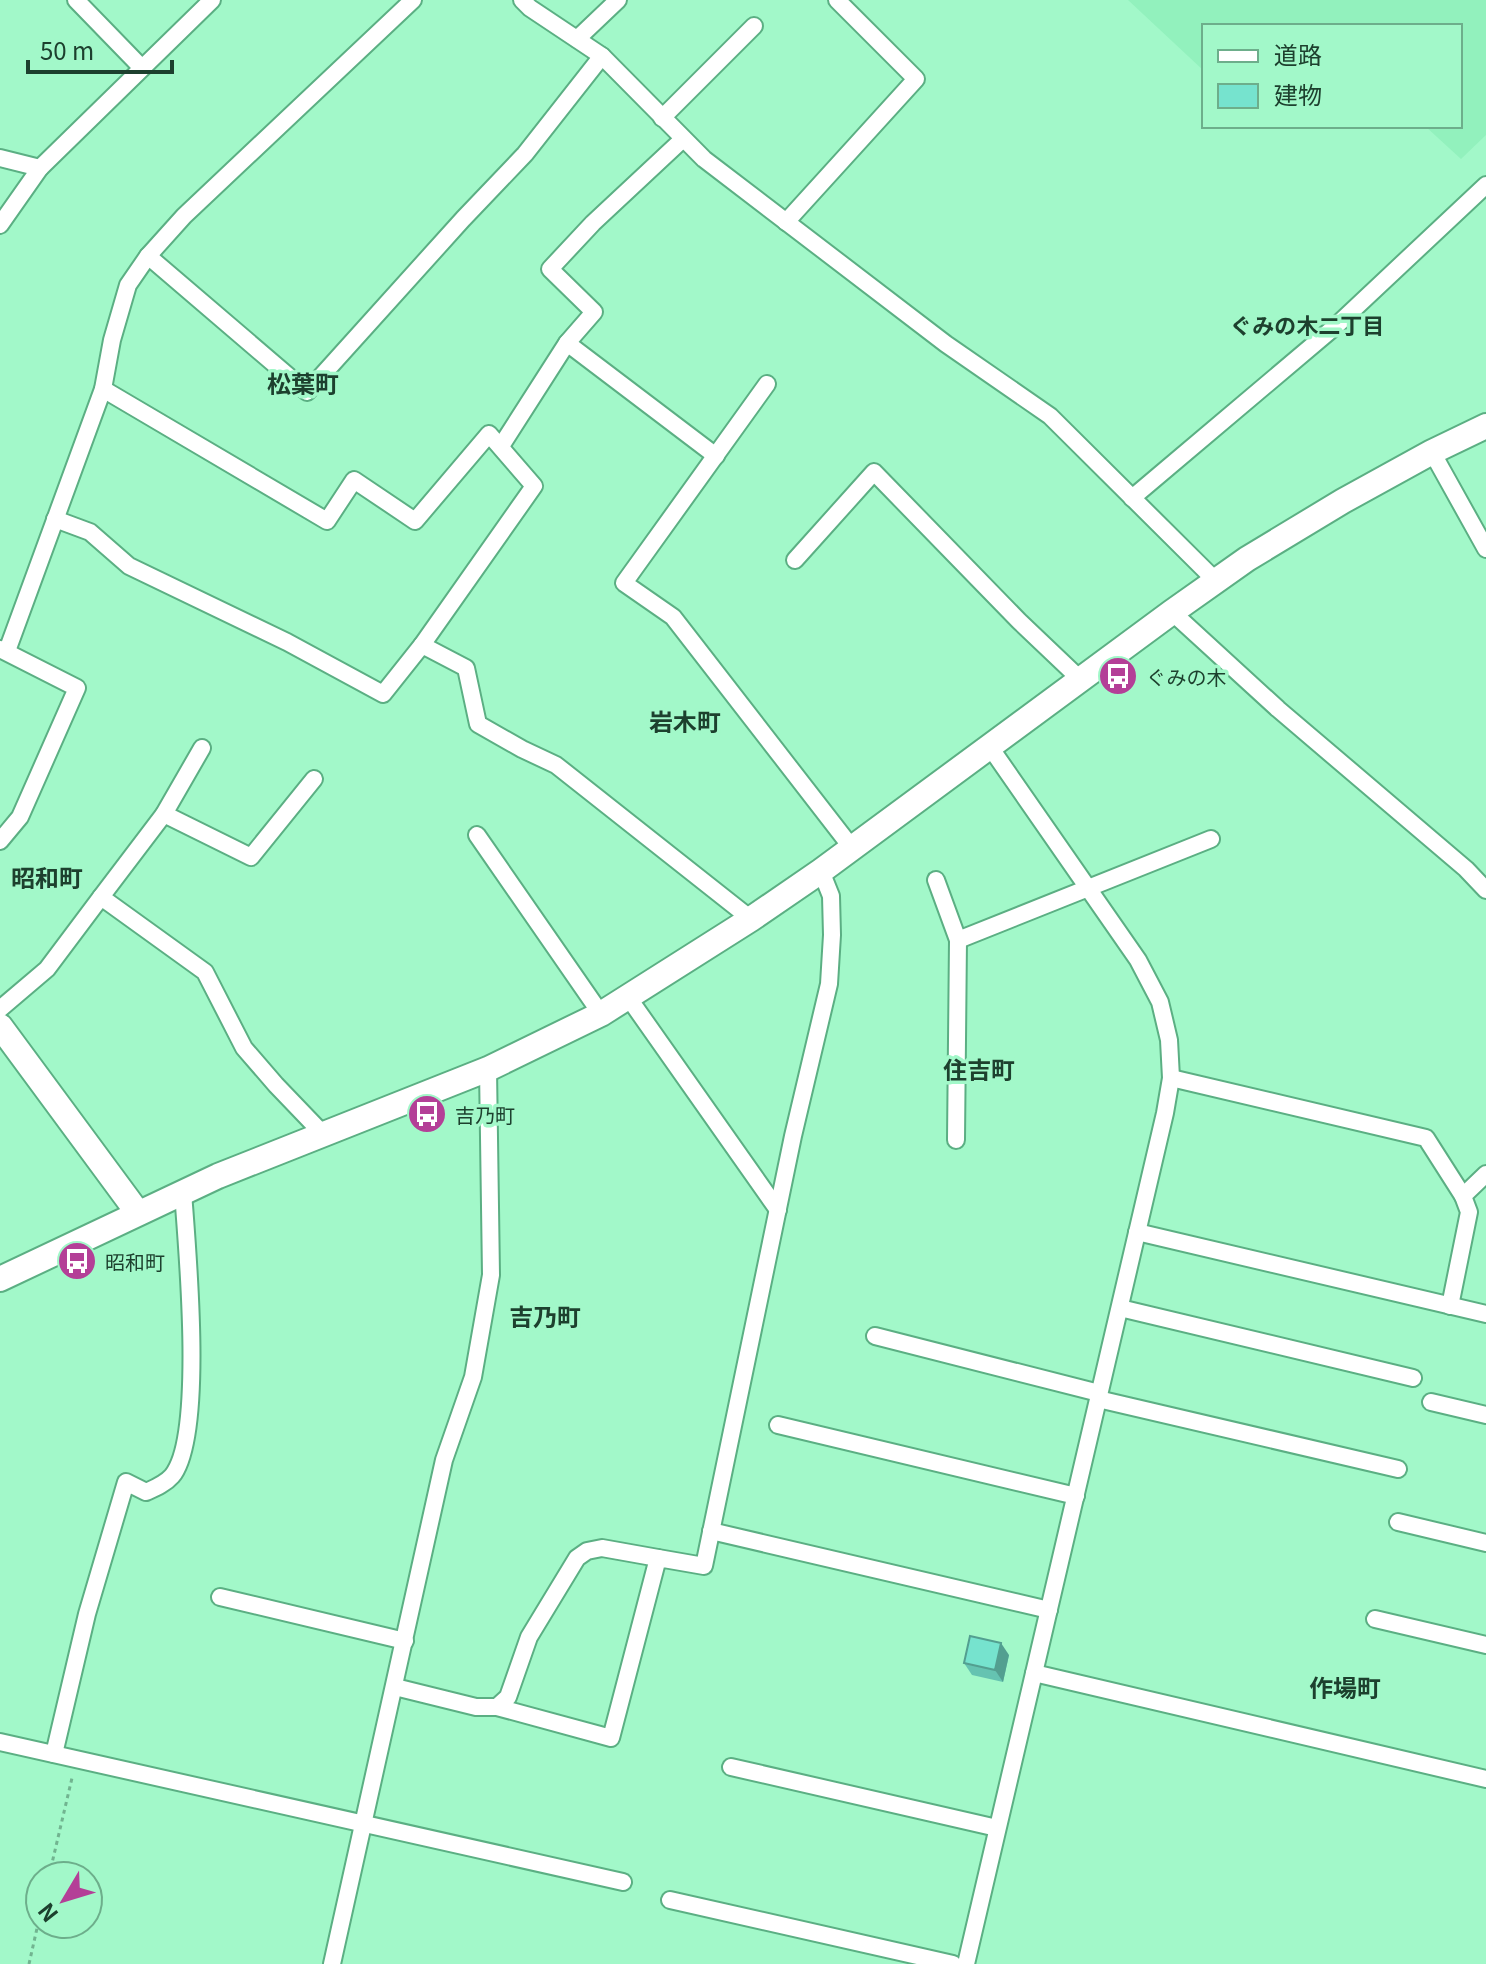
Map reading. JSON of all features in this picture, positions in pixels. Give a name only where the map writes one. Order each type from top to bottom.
[{"type":"street","points":[[76,0],[142,68]]},
{"type":"street","points":[[0,225],[40,168],[212,0]]},
{"type":"street","points":[[0,841],[20,817],[77,688],[3,650],[103,389],[112,340],[128,285],[148,256],[184,216],[413,0]]},
{"type":"street","points":[[577,39],[618,0]]},
{"type":"street","points":[[786,222],[916,79],[837,0]]},
{"type":"street","points":[[530,3],[602,56],[704,159],[946,344],[1050,416],[1216,581]]},
{"type":"street","points":[[662,118],[754,26]]},
{"type":"street","points":[[148,256],[307,392],[525,154],[602,56]]},
{"type":"street","points":[[501,446],[567,343],[594,312],[550,269],[593,223],[683,139]]},
{"type":"street","points":[[0,158],[40,168]]},
{"type":"street","points":[[1132,498],[1338,324],[1486,185]]},
{"type":"street","points":[[567,343],[716,456]]},
{"type":"street","points":[[767,384],[624,583],[673,617],[852,848]]},
{"type":"street","points":[[55,519],[90,532],[129,566],[287,642],[383,694],[422,645],[534,486],[489,434],[415,521],[354,480],[327,521],[103,389]]},
{"type":"street","points":[[0,1279],[218,1176],[488,1069],[601,1014],[821,871],[1247,559],[1343,501],[1486,426]]},
{"type":"street","points":[[1432,452],[1486,549]]},
{"type":"street","points":[[795,560],[874,472],[1081,680]]},
{"type":"street","points":[[1172,612],[1278,709],[1466,869],[1486,890]]},
{"type":"street","points":[[422,645],[466,668],[478,724],[556,765],[751,919]]},
{"type":"street","points":[[966,1964],[1171,1078],[1169,1040],[1160,1002],[1138,960],[990,747]]},
{"type":"street","points":[[0,1009],[47,969],[164,814],[202,748]]},
{"type":"street","points":[[164,814],[251,857],[314,779]]},
{"type":"street","points":[[477,835],[601,1014]]},
{"type":"street","points":[[958,940],[1211,839]]},
{"type":"street","points":[[497,1707],[508,1697],[529,1637],[577,1558],[587,1551],[602,1548],[704,1566],[793,1136],[829,984],[831,896],[821,871]]},
{"type":"street","points":[[936,880],[958,940],[956,1140]]},
{"type":"street","points":[[101,897],[205,972],[244,1048],[323,1134]]},
{"type":"street","points":[[628,997],[778,1210]]},
{"type":"street","points":[[0,1026],[138,1213]]},
{"type":"street","points":[[332,1964],[444,1460],[473,1377],[491,1275],[488,1069]]},
{"type":"street","points":[[1171,1078],[1426,1138],[1463,1196],[1469,1212],[1450,1306]]},
{"type":"street","points":[[1463,1196],[1486,1174]]},
{"type":"street","points":[[54,1754],[87,1614],[126,1482],[146,1492],[160,1486],[172,1476],[183,1453],[191,1367],[183,1192]]},
{"type":"street","points":[[1137,1232],[1486,1314]]},
{"type":"street","points":[[1120,1308],[1413,1378]]},
{"type":"street","points":[[875,1336],[1099,1396],[1398,1469]]},
{"type":"street","points":[[1431,1402],[1486,1415]]},
{"type":"street","points":[[778,1425],[1076,1496]]},
{"type":"street","points":[[1398,1522],[1486,1543]]},
{"type":"street","points":[[711,1531],[1049,1610]]},
{"type":"street","points":[[395,1687],[476,1707],[497,1707],[611,1738],[658,1558]]},
{"type":"street","points":[[220,1597],[405,1641]]},
{"type":"street","points":[[1375,1619],[1486,1645]]},
{"type":"street","points":[[1034,1673],[1486,1779]]},
{"type":"street","points":[[0,1742],[623,1882]]},
{"type":"street","points":[[731,1767],[997,1828]]},
{"type":"street","points":[[670,1900],[953,1964]]},
{"type":"path","points":[[53,1860],[77,1759]]},
{"type":"path","points":[[29,1964],[34,1940]]},
{"type":"shaded area","points":[[1128,0],[1486,0],[1486,135],[1461,159],[1427,128],[1462,128],[1462,24],[1202,24],[1202,69]]},
{"type":"building","points":[[970,1636],[1001,1643],[995,1670],[964,1663]]},
{"type":"place","name":"ぐみの木","points":[[1118,676]]},
{"type":"place","name":"吉乃町","points":[[427,1114]]},
{"type":"place","name":"昭和町","points":[[77,1261]]},
{"type":"district","name":"ぐみの木二丁目","points":[[1307,324]]},
{"type":"district","name":"松葉町","points":[[303,382]]},
{"type":"district","name":"岩木町","points":[[685,720]]},
{"type":"district","name":"昭和町","points":[[47,876]]},
{"type":"district","name":"住吉町","points":[[979,1068]]},
{"type":"district","name":"吉乃町","points":[[545,1315]]},
{"type":"district","name":"作場町","points":[[1345,1686]]}]
